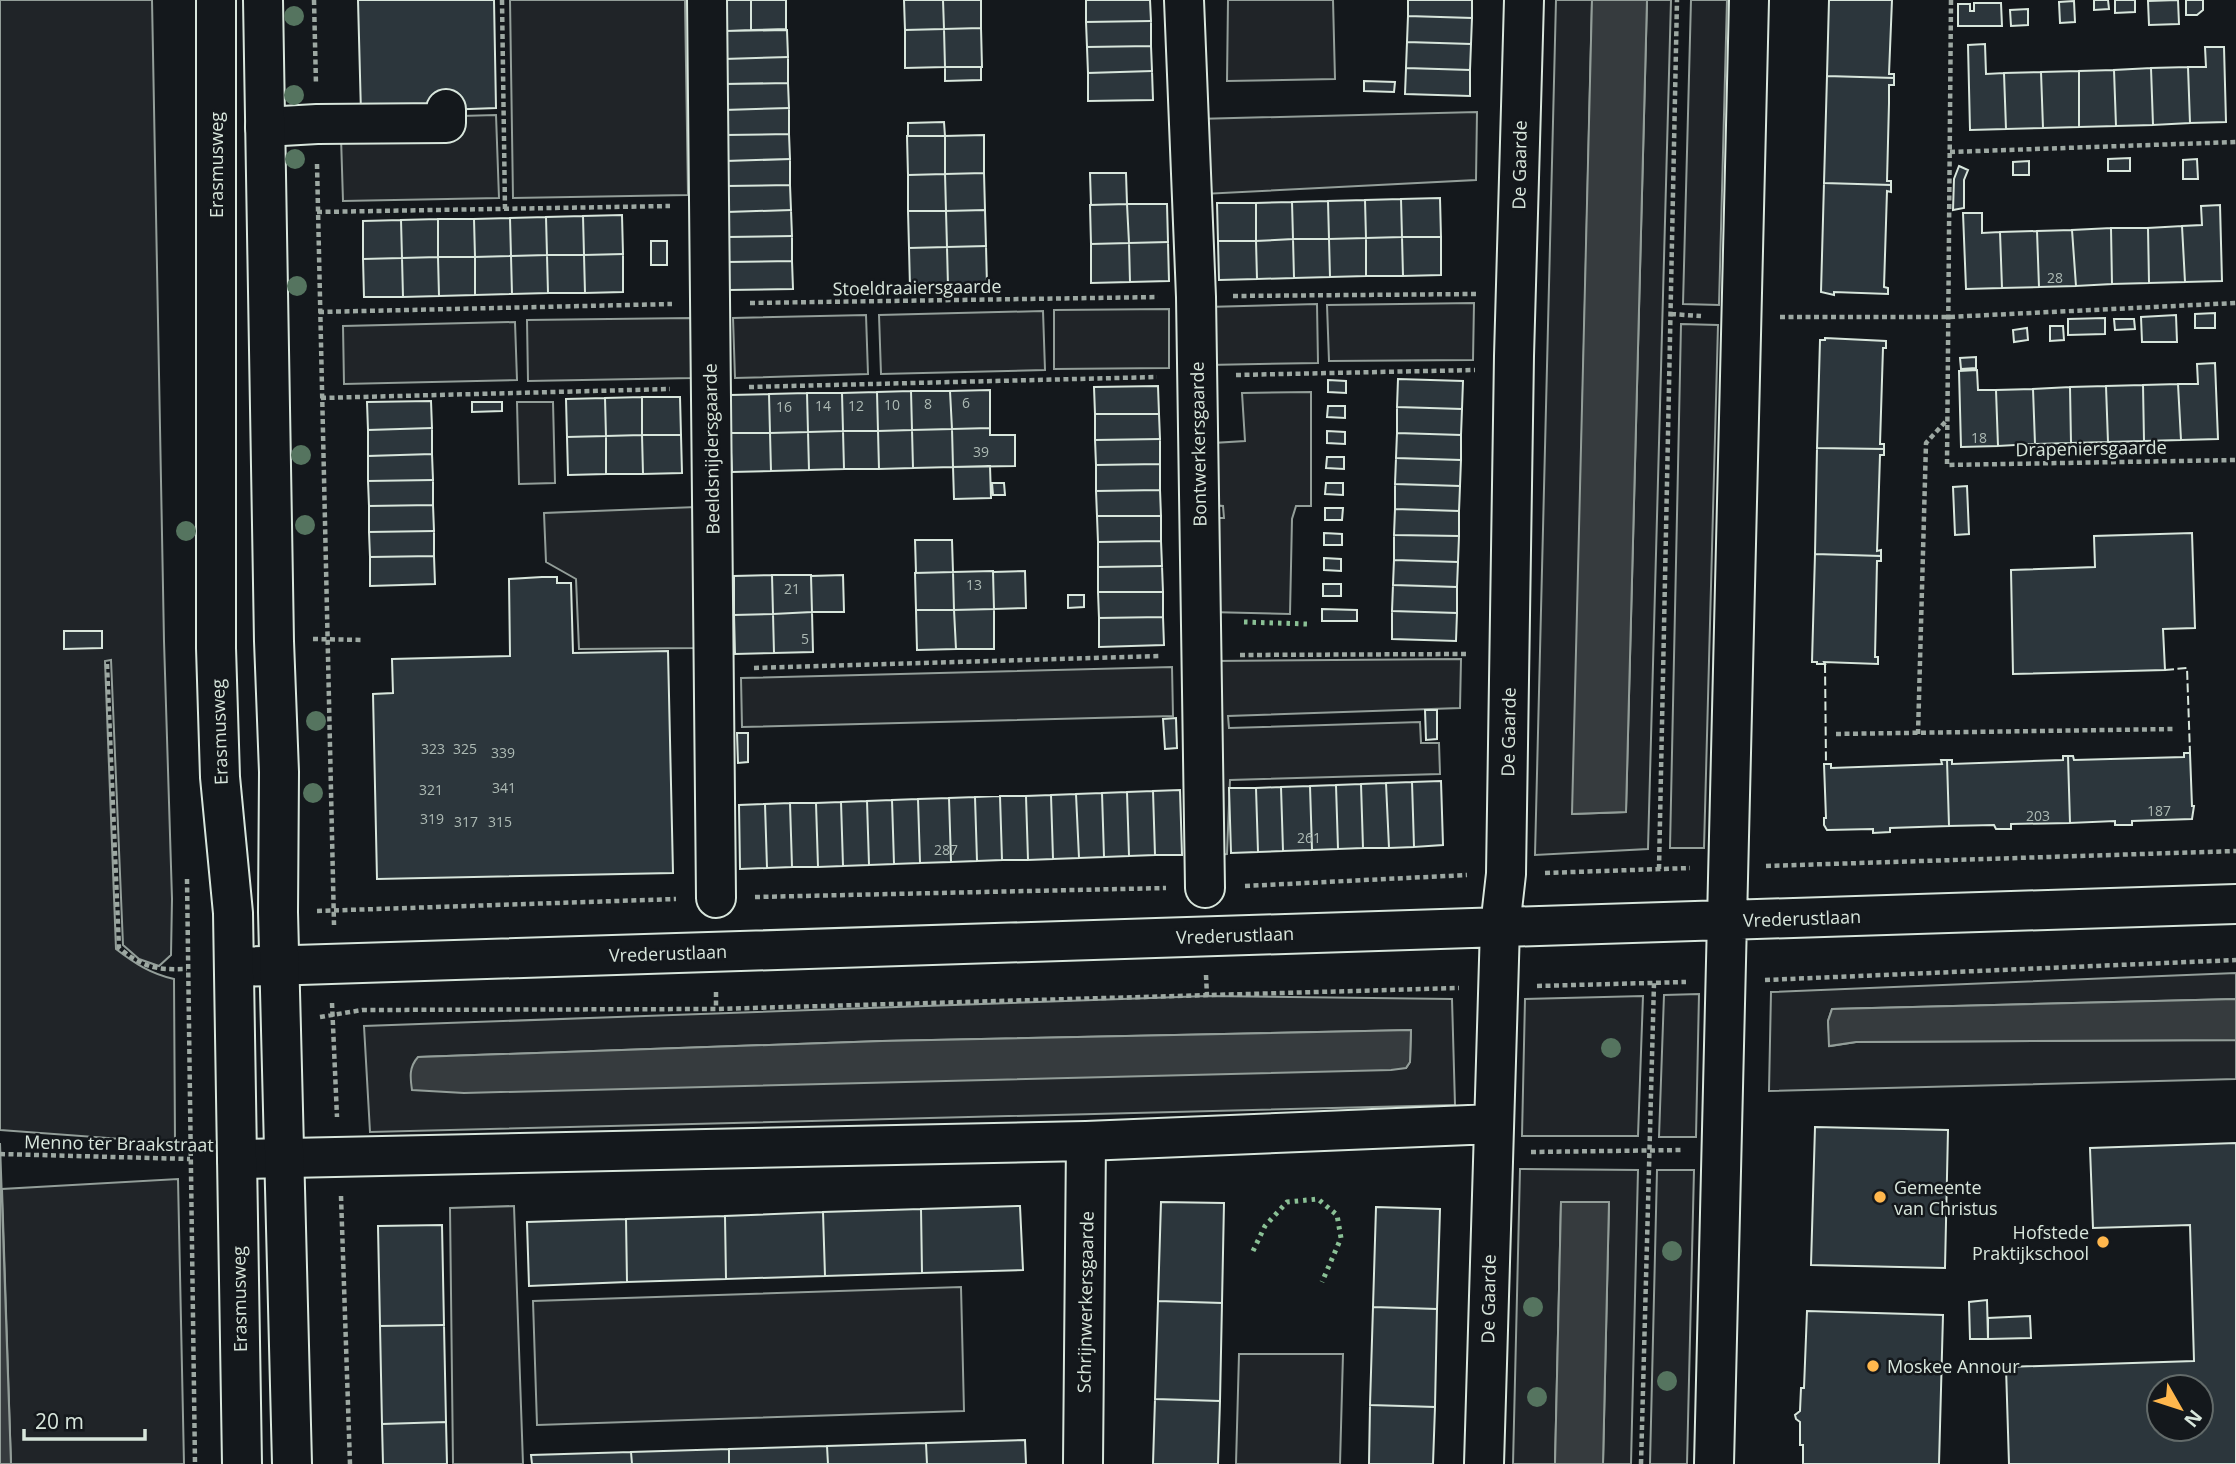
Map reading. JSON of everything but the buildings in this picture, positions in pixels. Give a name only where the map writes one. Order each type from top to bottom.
[{"type":"street","name":"Erasmusweg","points":[[216,0],[216,648],[220,777],[233,913],[242,1464]]},
{"type":"street","points":[[262,0],[279,772],[279,966],[292,1464]]},
{"type":"street","name":"Beeldsnijdersgaarde","points":[[707,0],[716,898]]},
{"type":"street","name":"Bontwerkersgaarde","points":[[1184,0],[1196,297],[1205,887]]},
{"type":"street","name":"De Gaarde","points":[[1484,1464],[1492,1138],[1500,927],[1506,874],[1524,0]]},
{"type":"street","points":[[1714,1464],[1749,0]]},
{"type":"street","points":[[265,127],[446,123],[446,109]]},
{"type":"street","name":"Vrederustlaan","points":[[234,967],[2236,904]]},
{"type":"street","points":[[237,1159],[1086,1141],[1492,1138]]},
{"type":"street","name":"Schrijnwerkersgaarde","points":[[1083,1464],[1086,1141]]},
{"type":"path","points":[[314,0],[334,910],[331,1016],[340,1158],[350,1464]]},
{"type":"path","points":[[502,0],[505,209]]},
{"type":"path","points":[[1659,869],[1677,0]]},
{"type":"path","points":[[1918,734],[1926,443],[1947,419],[1951,0]]},
{"type":"path","points":[[1950,152],[2236,142]]},
{"type":"path","points":[[317,212],[709,205]]},
{"type":"path","name":"Stoeldraaiersgaarde","points":[[319,312],[1516,293]]},
{"type":"path","points":[[1742,317],[1948,317],[2236,303]]},
{"type":"path","points":[[321,398],[1481,370]]},
{"type":"path","name":"Drapeniersgaarde","points":[[1947,419],[1947,465],[2236,460]]},
{"type":"path","points":[[107,664],[119,948],[137,962],[158,970],[234,967]]},
{"type":"path","points":[[1836,734],[2175,729]]},
{"type":"path","points":[[334,910],[1205,887],[1506,874],[2236,851]]},
{"type":"path","points":[[331,1016],[362,1010],[716,1009],[1725,981],[2236,960]]},
{"type":"path","points":[[1641,1464],[1654,983]]},
{"type":"path","points":[[1492,1138],[1649,1151],[1721,1150]]},
{"type":"path","name":"Menno ter Braakstraat","points":[[3,1154],[237,1159]]},
{"type":"shaded area","points":[[0,0],[152,0],[164,641],[172,899],[171,955],[159,966],[139,959],[123,945],[111,660],[105,661],[116,949],[143,967],[174,979],[175,1143],[0,1130]]},
{"type":"shaded area","points":[[510,0],[685,0],[688,195],[513,198]]},
{"type":"shaded area","points":[[1228,0],[1333,0],[1335,79],[1227,81]]},
{"type":"shaded area","points":[[1556,0],[1592,0],[1573,814],[1626,812],[1647,0],[1671,0],[1648,849],[1535,855]]},
{"type":"shaded area","points":[[1592,0],[1647,0],[1626,812],[1572,814]]},
{"type":"shaded area","points":[[1691,0],[1727,0],[1719,305],[1683,304]]},
{"type":"shaded area","points":[[1477,112],[1476,180],[1203,194],[1196,119]]},
{"type":"shaded area","points":[[496,115],[499,198],[343,201],[341,137],[460,116]]},
{"type":"shaded area","points":[[1474,303],[1473,360],[1329,361],[1327,305]]},
{"type":"shaded area","points":[[1317,304],[1318,363],[1207,365],[1206,307]]},
{"type":"shaded area","points":[[1169,309],[1169,368],[1054,369],[1054,310]]},
{"type":"shaded area","points":[[1043,311],[1045,370],[881,374],[879,315]]},
{"type":"shaded area","points":[[866,315],[868,374],[735,378],[733,318]]},
{"type":"shaded area","points":[[691,318],[692,378],[528,381],[527,320]]},
{"type":"shaded area","points":[[515,322],[517,380],[344,384],[343,326]]},
{"type":"shaded area","points":[[1681,324],[1718,325],[1704,848],[1670,848]]},
{"type":"shaded area","points":[[1311,392],[1311,506],[1296,506],[1292,519],[1290,614],[1209,612],[1210,518],[1224,518],[1223,506],[1211,505],[1213,443],[1245,441],[1242,393]]},
{"type":"shaded area","points":[[517,402],[553,402],[555,483],[519,484]]},
{"type":"shaded area","points":[[696,507],[698,648],[579,649],[576,579],[546,562],[544,513]]},
{"type":"shaded area","points":[[1461,659],[1460,708],[1228,716],[1229,728],[1420,722],[1421,743],[1439,743],[1440,774],[1230,780],[1227,854],[1216,855],[1213,661]]},
{"type":"shaded area","points":[[1172,667],[1173,716],[742,727],[741,678]]},
{"type":"shaded area","points":[[2236,973],[2236,999],[1832,1009],[1828,1021],[1830,1046],[1856,1042],[2236,1040],[2236,1079],[1769,1091],[1771,992]]},
{"type":"shaded area","points":[[1699,994],[1696,1137],[1659,1137],[1664,995]]},
{"type":"shaded area","points":[[1207,996],[1452,999],[1455,1105],[370,1132],[364,1026]],"holes":[[[1411,1030],[1410,1062],[1406,1068],[418,1057],[882,1041]]]},
{"type":"shaded area","points":[[1643,996],[1638,1136],[1522,1136],[1525,999]]},
{"type":"shaded area","points":[[2236,999],[2236,1040],[1856,1042],[1829,1046],[1828,1021],[1832,1009]]},
{"type":"shaded area","points":[[1411,1030],[1410,1062],[1406,1068],[1391,1070],[464,1093],[412,1090],[411,1081],[412,1068],[418,1057],[882,1041]]},
{"type":"shaded area","points":[[0,1143],[11,1464],[0,1464]]},
{"type":"shaded area","points":[[1520,1169],[1638,1170],[1631,1464],[1603,1464],[1609,1202],[1561,1202],[1555,1464],[1513,1464]]},
{"type":"shaded area","points":[[1657,1170],[1694,1170],[1687,1464],[1650,1464]]},
{"type":"shaded area","points":[[178,1179],[184,1464],[11,1464],[2,1189]]},
{"type":"shaded area","points":[[1561,1202],[1609,1202],[1603,1464],[1555,1464]]},
{"type":"shaded area","points":[[514,1206],[523,1464],[453,1464],[450,1208]]},
{"type":"shaded area","points":[[961,1287],[964,1411],[537,1425],[533,1301]]},
{"type":"shaded area","points":[[1239,1354],[1343,1354],[1340,1464],[1236,1464]]},
{"type":"hedge","points":[[1244,622],[1307,624]]},
{"type":"hedge","points":[[1253,1251],[1265,1226],[1287,1202],[1318,1199],[1337,1215],[1341,1238],[1322,1282]]},
{"type":"fence","points":[[1825,664],[1826,764]]},
{"type":"fence","points":[[2165,670],[2187,668],[2190,753]]},
{"type":"place","name":"Gemeente van Christus","points":[[1880,1197]]},
{"type":"place","name":"Hofstede Praktijkschool","points":[[2103,1242]]},
{"type":"place","name":"Moskee Annour","points":[[1873,1366]]}]
